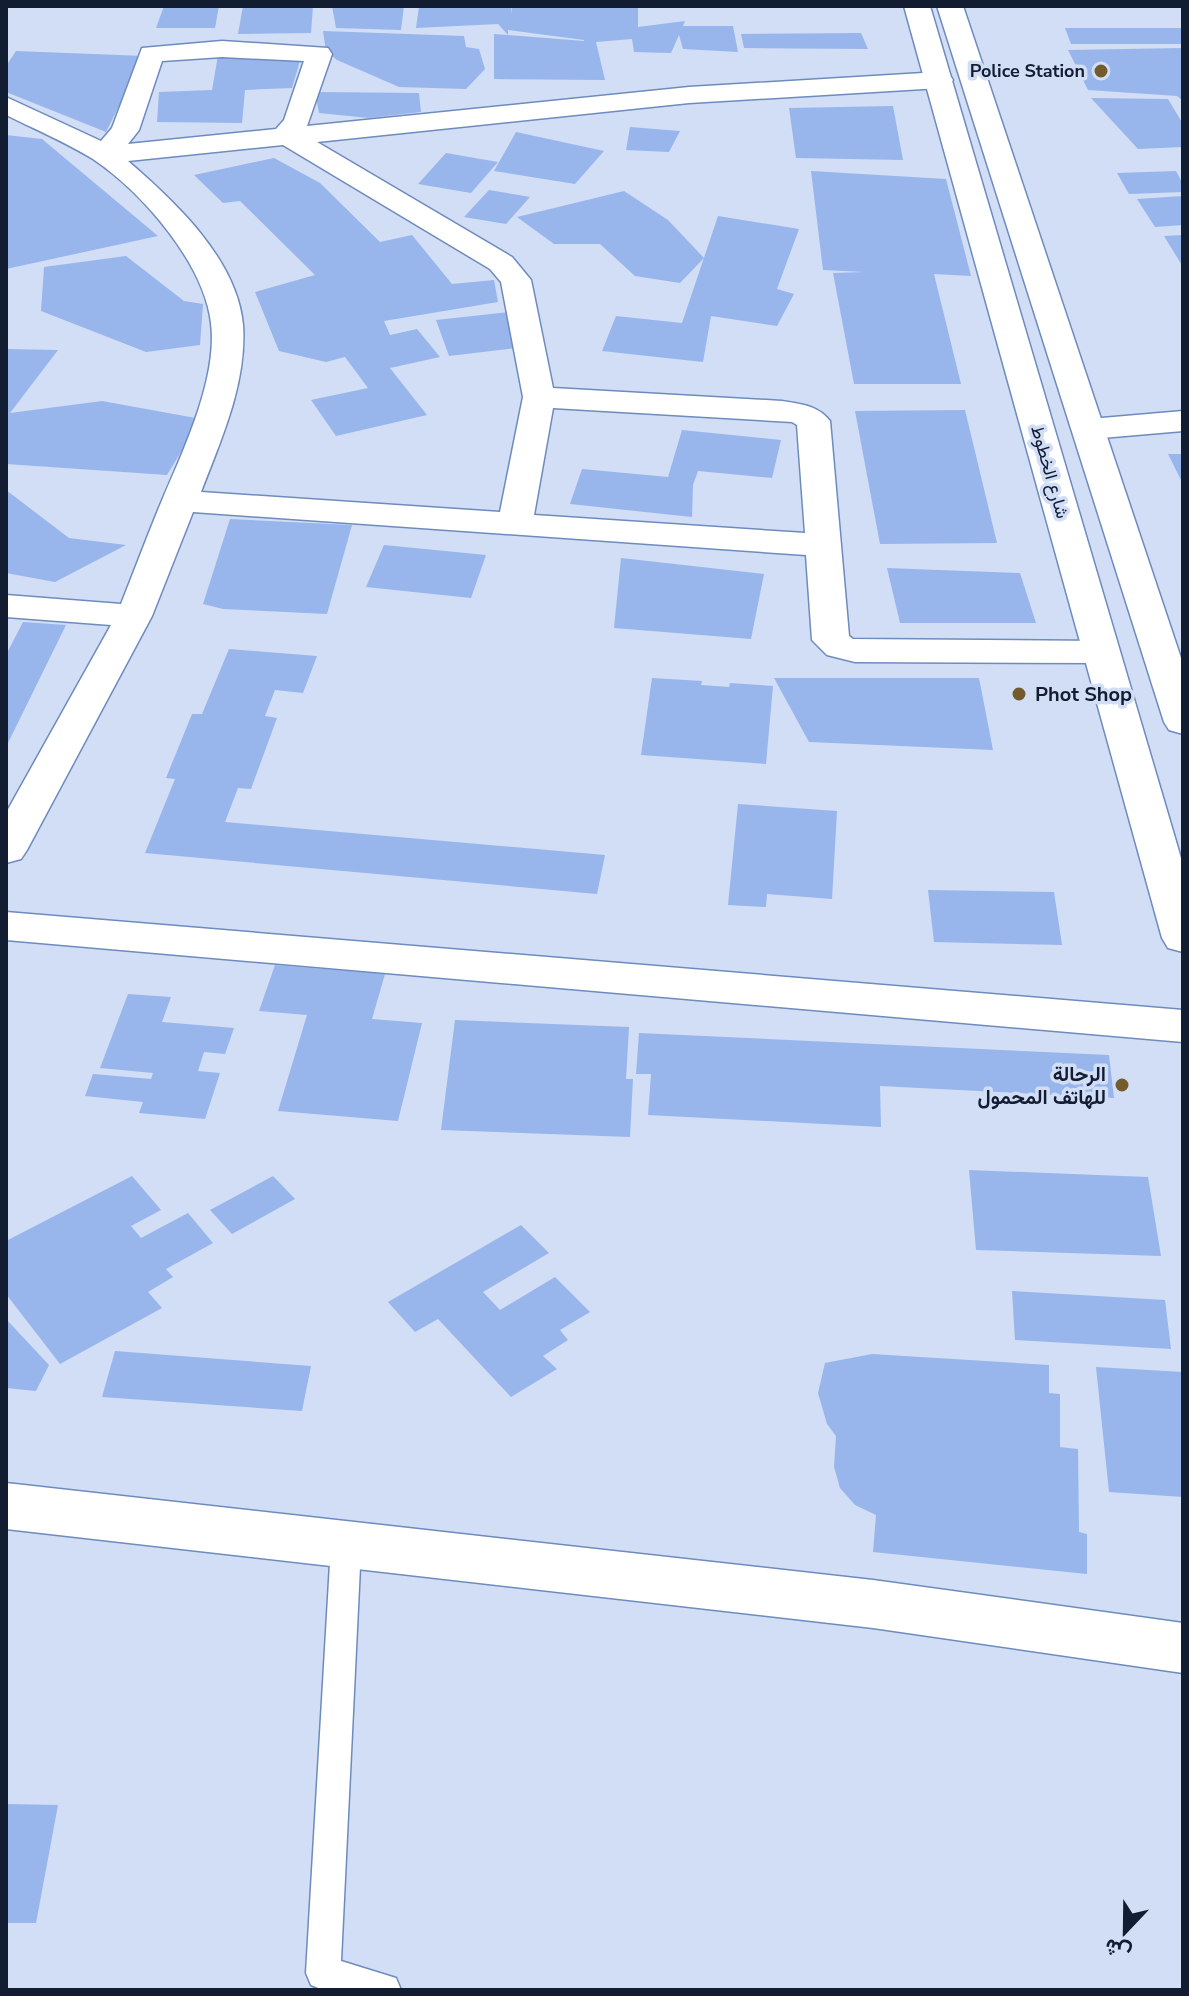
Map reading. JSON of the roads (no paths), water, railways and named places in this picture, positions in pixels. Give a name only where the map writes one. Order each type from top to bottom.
[{"type":"street","name":"شارع الخطوط","points":[[917,6],[1183,938]]},
{"type":"street","points":[[950,6],[1090,429],[1172,653],[1183,722]]},
{"type":"street","points":[[105,155],[125,130],[151,54],[222,49],[319,54],[297,121],[286,135]]},
{"type":"street","points":[[105,155],[689,95],[940,80]]},
{"type":"street","points":[[6,105],[69,134],[105,155],[159,203],[197,251],[216,283],[227,324],[219,399],[134,616],[6,850]]},
{"type":"street","points":[[286,135],[501,263],[516,280],[539,397],[515,523]]},
{"type":"street","points":[[539,397],[801,414],[813,421],[831,640],[840,647],[855,651],[1101,652]]},
{"type":"street","points":[[1090,429],[1183,421]]},
{"type":"street","points":[[178,501],[822,545]]},
{"type":"street","points":[[6,606],[134,616]]},
{"type":"street","points":[[6,926],[1183,1026]]},
{"type":"street","points":[[6,1506],[873,1604],[1183,1648]]},
{"type":"lane","points":[[346,1546],[323,1973],[384,1990]]},
{"type":"place","name":"Police Station","points":[[1101,71]]},
{"type":"place","name":"Phot Shop","points":[[1019,694]]},
{"type":"place","name":"الرحالة للهاتف المحمول","points":[[1122,1085]]}]
